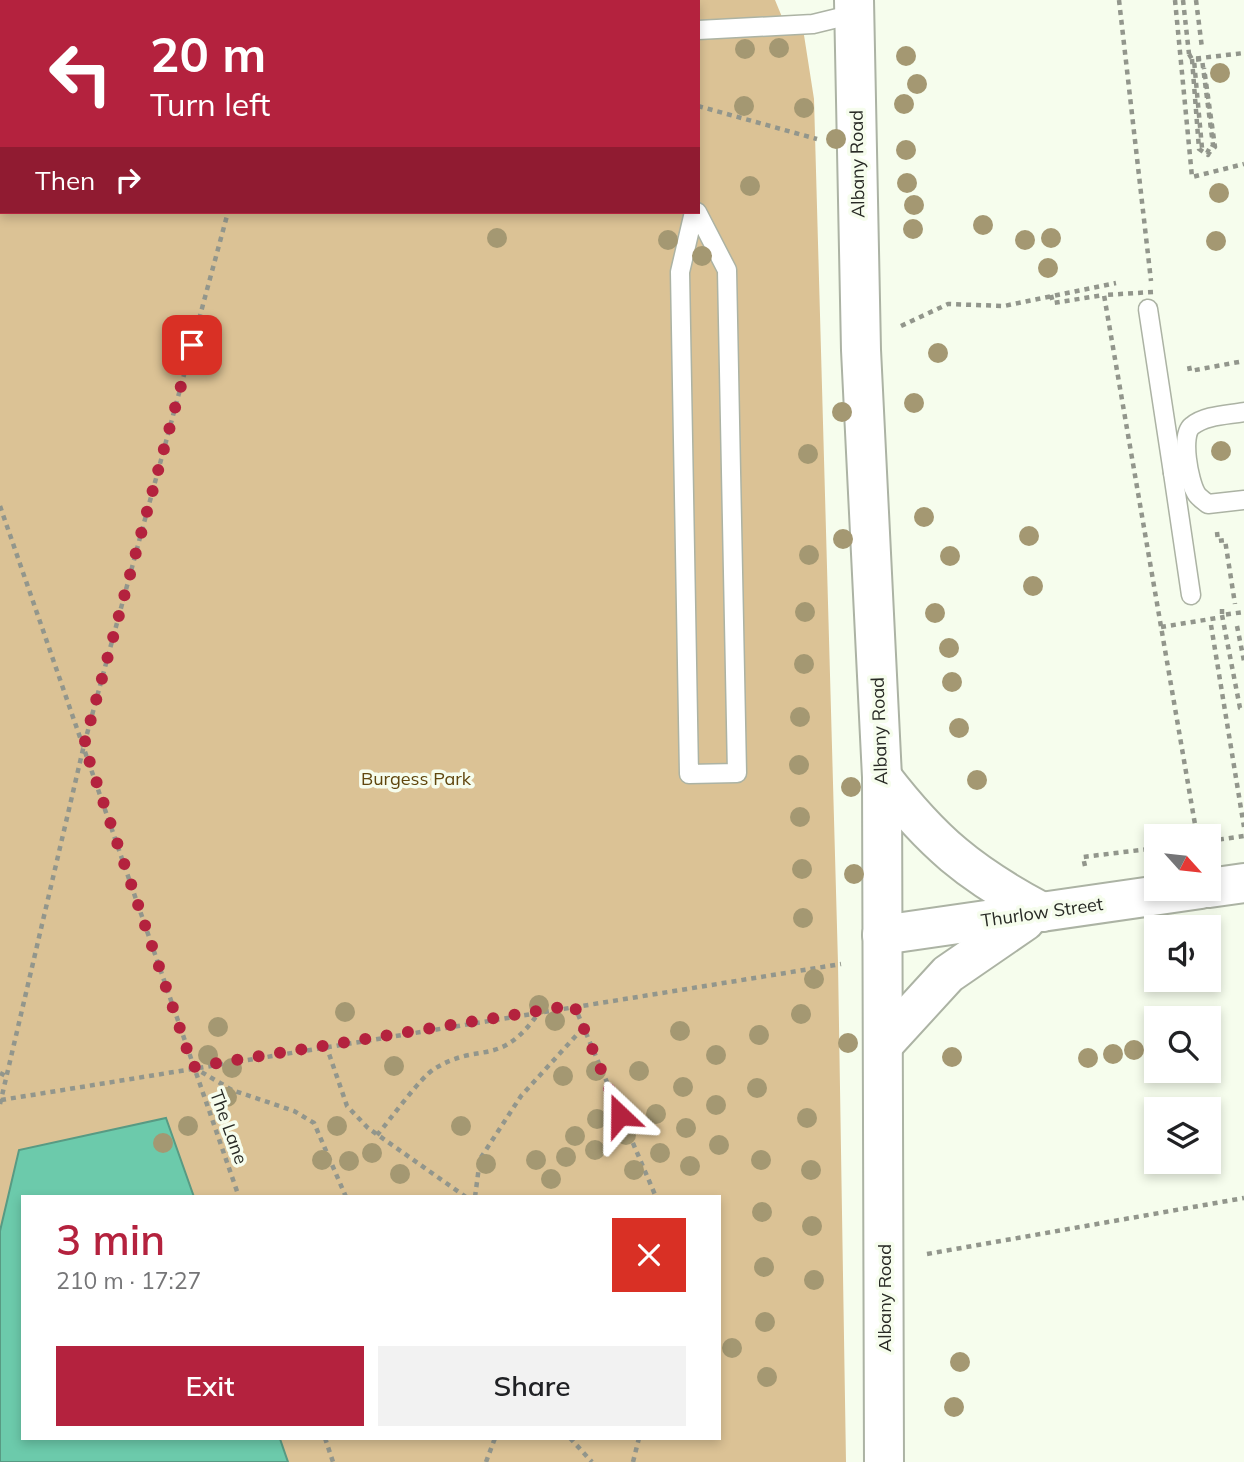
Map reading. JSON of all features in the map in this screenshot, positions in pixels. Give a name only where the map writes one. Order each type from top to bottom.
[{"type":"main road","name":"Albany Road","points":[[854,7],[861,350],[882,777],[884,1462]]},
{"type":"main road","points":[[882,777],[947,852],[997,888],[1039,913],[948,974],[883,1045]]},
{"type":"main road","points":[[1222,886],[1244,883]]},
{"type":"main road","name":"Thurlow Street","points":[[882,935],[1144,897]]},
{"type":"lane","points":[[700,30],[813,24],[854,7]]},
{"type":"lane","points":[[694,214],[680,272],[689,774],[737,773],[727,270],[696,214]]},
{"type":"lane","points":[[1148,309],[1182,472],[1196,495],[1208,504],[1244,500]]},
{"type":"lane","points":[[1191,594],[1182,537],[1182,472],[1186,437],[1189,427],[1200,421],[1244,412]]},
{"type":"path","points":[[1051,295],[1053,303],[1104,295],[1153,292],[1119,0]]},
{"type":"path","points":[[1175,0],[1192,177],[1244,164]]},
{"type":"path","points":[[1183,0],[1199,149],[1208,155],[1213,145],[1202,59],[1194,60],[1202,148],[1210,152],[1215,146],[1204,68]]},
{"type":"path","points":[[1196,0],[1202,48]]},
{"type":"path","points":[[1191,57],[1244,53]]},
{"type":"path","points":[[700,107],[828,142]]},
{"type":"path","points":[[228,214],[84,745],[1,1102],[193,1067],[838,963]]},
{"type":"path","points":[[895,330],[948,304],[1004,306],[1116,283]]},
{"type":"path","points":[[1104,295],[1195,824]]},
{"type":"path","points":[[1189,367],[1190,371],[1244,361]]},
{"type":"path","name":"The Lane","points":[[0,506],[238,1195]]},
{"type":"path","points":[[1182,537],[1217,531],[1218,541],[1225,540],[1235,604]]},
{"type":"path","points":[[1161,627],[1220,614],[1244,612]]},
{"type":"path","points":[[1220,614],[1240,708],[1244,710]]},
{"type":"path","points":[[1211,625],[1244,827]]},
{"type":"path","points":[[1237,626],[1244,662]]},
{"type":"path","points":[[1222,839],[1244,836]]},
{"type":"path","points":[[1086,871],[1083,857],[1144,850]]},
{"type":"path","points":[[574,1005],[655,1195]]},
{"type":"path","points":[[377,1135],[433,1070],[450,1062],[512,1044],[523,1035],[540,1011]]},
{"type":"path","points":[[475,1195],[480,1159],[521,1096],[583,1028]]},
{"type":"path","points":[[326,1045],[346,1106],[377,1135],[463,1195]]},
{"type":"path","points":[[193,1067],[232,1090],[294,1111],[314,1124],[347,1195]]},
{"type":"path","points":[[0,1073],[6,1076]]},
{"type":"path","points":[[927,1254],[1244,1198]]},
{"type":"path","points":[[326,1440],[333,1462]]},
{"type":"path","points":[[486,1462],[494,1440]]},
{"type":"path","points":[[572,1440],[592,1462]]},
{"type":"path","points":[[634,1462],[639,1440]]},
{"type":"green space","name":"Burgess Park","points":[[700,0],[775,0],[782,17],[801,16],[814,99],[838,963],[846,1462],[0,1462],[0,214],[700,214]]},
{"type":"shaded area","points":[[166,1118],[193,1195],[21,1195],[21,1440],[280,1440],[288,1462],[0,1462],[0,1231],[19,1150]]},
{"type":"route","points":[[192,345],[84,745],[193,1067],[574,1005],[620,1115]]}]
